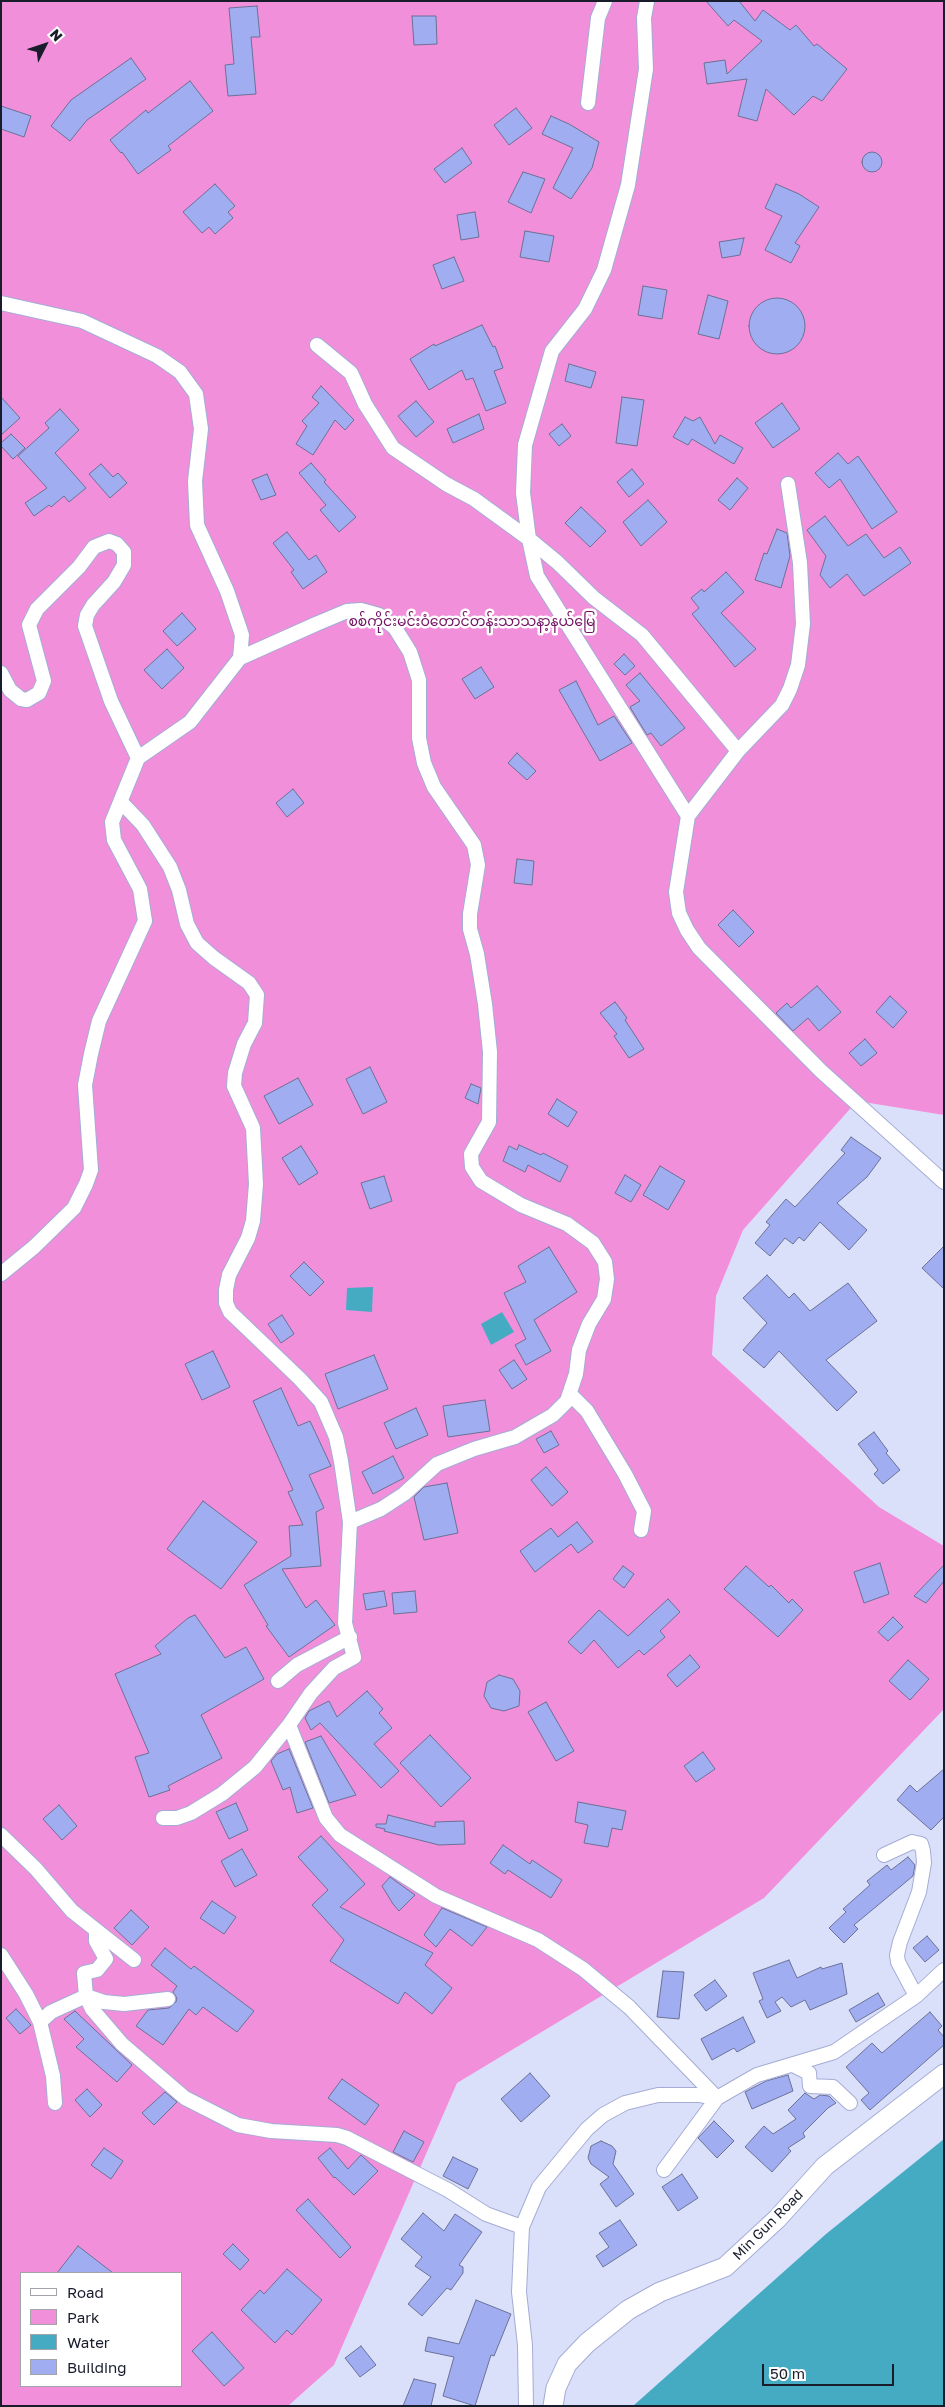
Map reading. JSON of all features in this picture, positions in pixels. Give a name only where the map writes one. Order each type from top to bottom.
[{"type":"street","points":[[588,103],[598,18],[605,1]]},
{"type":"street","points":[[647,1],[644,18],[646,69],[628,185],[604,270],[585,309],[552,351],[525,444],[523,493],[529,539],[537,576],[688,816]]},
{"type":"street","points":[[1,303],[82,322],[123,340],[157,356],[180,372],[196,394],[201,429],[195,481],[197,524],[227,591],[242,635],[240,658]]},
{"type":"street","points":[[318,345],[351,373],[365,404],[399,453],[446,484],[474,499],[529,539],[557,562],[594,598],[642,635],[738,751]]},
{"type":"street","points":[[788,484],[800,563],[803,624],[798,665],[790,690],[782,705],[738,751],[688,816],[676,892],[679,913],[699,948],[821,1071],[944,1182]]},
{"type":"street","points":[[1,673],[10,690],[21,699],[27,700],[39,693],[44,681],[29,625],[37,609],[79,567],[94,547],[109,541],[117,544],[124,552],[124,565],[114,582],[93,605],[87,615],[85,626],[111,700],[138,758]]},
{"type":"street","points":[[1,1274],[34,1247],[74,1208],[91,1170],[85,1085],[91,1054],[99,1021],[145,920],[140,889],[114,840],[112,822],[138,758],[190,722],[240,658],[347,612],[361,610],[379,615],[395,628],[410,652],[419,680],[419,738],[424,763],[434,787],[474,844],[478,865],[470,914],[470,929],[477,954],[490,1052],[489,1122],[471,1154],[472,1167],[481,1181],[521,1205],[568,1224],[593,1243],[605,1262],[607,1279],[604,1299],[589,1324],[579,1350],[576,1374],[570,1394],[567,1401],[553,1415],[515,1437],[474,1449],[437,1464],[404,1494],[381,1509],[350,1522]]},
{"type":"street","points":[[121,802],[142,825],[170,867],[196,943],[249,983],[257,995],[255,1023],[244,1044],[235,1072],[234,1086],[253,1128],[256,1184],[253,1221],[248,1238],[230,1275],[226,1290],[226,1303],[230,1312],[300,1379],[327,1413],[336,1436],[350,1522],[345,1623],[354,1657],[334,1668],[311,1693],[289,1725],[255,1767],[222,1794],[191,1813],[177,1818],[163,1818]]},
{"type":"street","points":[[570,1394],[587,1410],[629,1482],[644,1511],[641,1530]]},
{"type":"street","points":[[278,1681],[296,1665],[350,1637]]},
{"type":"street","points":[[289,1725],[326,1818],[340,1835],[436,1896],[538,1940],[583,1969],[629,2007],[717,2098]]},
{"type":"street","points":[[1,1836],[36,1869],[72,1911],[96,1932],[134,1960]]},
{"type":"street","points":[[884,1855],[912,1842],[921,1844],[924,1851],[919,1892],[897,1955],[898,1962],[916,1996]]},
{"type":"street","points":[[96,1932],[96,1941],[106,1959],[97,1970],[84,1973],[86,1996],[92,2009],[122,2044],[186,2098],[238,2125],[271,2132],[337,2135],[347,2138],[448,2190],[486,2214],[522,2226]]},
{"type":"street","points":[[1,1955],[26,1994],[40,2022],[53,2076],[55,2103]]},
{"type":"street","points":[[664,2170],[717,2098],[758,2075],[834,2052],[916,1996],[944,1970]]},
{"type":"street","points":[[40,2022],[51,2012],[86,1996],[104,2002],[124,2004],[168,1999]]},
{"type":"street","points":[[793,2065],[809,2074],[810,2086],[833,2088],[850,2103]]},
{"type":"street","name":"Min Gun Road","points":[[553,2406],[556,2388],[567,2364],[586,2343],[628,2310],[660,2292],[725,2268],[777,2219],[825,2166],[944,2074]]},
{"type":"street","points":[[526,2406],[525,2345],[519,2292],[522,2226],[539,2187],[576,2142],[603,2115],[625,2103],[658,2095],[700,2095],[717,2098]]},
{"type":"green space","name":"စစ်ကိုင်းမင်းဝံတောင်တန်းသာသနာ့နယ်မြေ","points":[[1,1],[944,1],[944,1115],[857,1101],[743,1230],[716,1296],[712,1355],[879,1507],[944,1546],[944,1709],[764,1898],[457,2083],[334,2365],[288,2406],[1,2406]]},
{"type":"water","points":[[373,1287],[372,1312],[346,1310],[347,1288]]},
{"type":"water","points":[[502,1312],[514,1332],[491,1345],[481,1324]]},
{"type":"water","points":[[944,2139],[944,2406],[633,2406],[826,2234]]},
{"type":"building","points":[[706,1],[739,1],[755,21],[763,10],[790,30],[796,25],[814,46],[817,44],[847,69],[822,101],[813,96],[794,115],[766,89],[757,121],[738,116],[747,79],[707,84],[704,63],[725,60],[727,74],[762,41],[734,20],[728,26]]},
{"type":"building","points":[[257,6],[260,37],[251,37],[256,94],[228,96],[225,65],[234,64],[229,8]]},
{"type":"building","points":[[412,16],[436,16],[437,44],[414,45]]},
{"type":"building","points":[[131,58],[146,79],[87,120],[70,141],[51,126],[71,100]]},
{"type":"building","points":[[190,81],[213,111],[168,146],[171,150],[138,174],[122,152],[110,140],[146,110],[148,113]]},
{"type":"building","points":[[1,106],[31,116],[24,137],[1,129]]},
{"type":"building","points":[[516,108],[532,128],[509,145],[494,125]]},
{"type":"building","points":[[551,116],[569,124],[599,142],[592,168],[571,199],[553,188],[573,148],[542,134]]},
{"type":"building","points":[[462,148],[472,163],[445,183],[434,169]]},
{"type":"building","points":[[868,152],[876,152],[882,158],[882,166],[876,172],[868,172],[862,166],[862,158]]},
{"type":"building","points":[[523,172],[545,179],[531,213],[508,202]]},
{"type":"building","points":[[215,184],[235,206],[228,212],[233,218],[215,234],[209,227],[202,233],[183,212]]},
{"type":"building","points":[[776,184],[799,194],[819,207],[795,243],[800,246],[791,263],[765,250],[782,216],[765,208]]},
{"type":"building","points":[[475,212],[479,237],[461,240],[457,215]]},
{"type":"building","points":[[525,231],[554,236],[549,262],[520,257]]},
{"type":"building","points":[[744,238],[740,255],[722,258],[719,242]]},
{"type":"building","points":[[454,257],[464,281],[442,289],[433,265]]},
{"type":"building","points":[[643,286],[667,290],[662,319],[638,315]]},
{"type":"building","points":[[708,295],[728,301],[719,339],[698,334]]},
{"type":"building","points":[[772,298],[782,298],[797,306],[803,315],[805,326],[803,337],[797,346],[782,354],[772,354],[761,349],[754,342],[749,331],[749,321],[754,310],[761,303]]},
{"type":"building","points":[[482,325],[493,347],[495,346],[503,368],[494,371],[506,403],[486,411],[473,378],[466,380],[462,370],[429,390],[410,359],[434,344],[435,346]]},
{"type":"building","points":[[569,364],[596,372],[591,388],[565,381]]},
{"type":"building","points":[[321,386],[354,420],[345,430],[335,420],[313,455],[296,444],[307,426],[302,421],[319,403],[312,397]]},
{"type":"building","points":[[1,397],[20,418],[1,435]]},
{"type":"building","points":[[622,397],[644,400],[637,446],[616,443]]},
{"type":"building","points":[[416,401],[434,422],[416,437],[398,416]]},
{"type":"building","points":[[782,403],[800,429],[773,448],[755,423]]},
{"type":"building","points":[[60,409],[79,430],[55,453],[86,488],[69,502],[64,496],[51,507],[49,505],[34,516],[25,503],[47,488],[18,456],[49,428],[45,423]]},
{"type":"building","points":[[479,414],[484,429],[453,443],[447,429]]},
{"type":"building","points":[[685,417],[693,421],[700,417],[715,444],[720,435],[743,448],[734,464],[692,439],[688,445],[673,437]]},
{"type":"building","points":[[562,424],[571,436],[559,446],[549,434]]},
{"type":"building","points":[[11,434],[25,448],[13,459],[1,446],[1,443]]},
{"type":"building","points":[[838,453],[848,464],[858,456],[897,512],[872,529],[840,479],[829,488],[815,473]]},
{"type":"building","points":[[311,463],[326,480],[324,482],[356,517],[339,532],[320,510],[326,505],[299,473]]},
{"type":"building","points":[[101,464],[113,477],[118,473],[127,483],[110,498],[89,474]]},
{"type":"building","points":[[632,469],[644,484],[629,497],[617,482]]},
{"type":"building","points":[[267,474],[276,495],[261,500],[252,480]]},
{"type":"building","points":[[737,478],[748,488],[730,510],[718,500]]},
{"type":"building","points":[[648,500],[667,522],[641,546],[623,522]]},
{"type":"building","points":[[581,507],[606,531],[590,547],[565,523]]},
{"type":"building","points":[[825,516],[848,546],[866,534],[884,558],[900,547],[911,563],[864,596],[847,574],[830,588],[820,575],[826,556],[807,530]]},
{"type":"building","points":[[777,529],[787,533],[790,556],[781,588],[755,580],[764,553],[767,554]]},
{"type":"building","points":[[287,532],[309,560],[316,555],[327,572],[303,589],[291,572],[294,570],[273,543]]},
{"type":"building","points":[[726,572],[744,592],[721,613],[756,649],[735,667],[692,614],[699,608],[691,598],[702,589],[704,592]]},
{"type":"building","points":[[182,613],[196,629],[177,646],[163,631]]},
{"type":"building","points":[[167,649],[184,668],[162,689],[144,670]]},
{"type":"building","points":[[624,654],[635,666],[625,675],[614,664]]},
{"type":"building","points":[[481,667],[494,687],[475,699],[462,679]]},
{"type":"building","points":[[640,673],[685,728],[661,746],[651,733],[647,735],[630,707],[640,701],[626,685]]},
{"type":"building","points":[[576,681],[598,725],[614,716],[632,743],[600,761],[559,690]]},
{"type":"building","points":[[517,753],[536,771],[527,780],[508,763]]},
{"type":"building","points":[[293,789],[304,803],[287,817],[276,803]]},
{"type":"building","points":[[517,859],[534,861],[532,885],[514,883]]},
{"type":"building","points":[[733,910],[754,932],[739,947],[718,925]]},
{"type":"building","points":[[817,986],[841,1012],[819,1031],[808,1018],[793,1031],[776,1013],[787,1003],[791,1008]]},
{"type":"building","points":[[890,996],[907,1012],[893,1028],[876,1012]]},
{"type":"building","points":[[615,1002],[627,1018],[625,1020],[644,1049],[629,1058],[614,1036],[617,1034],[600,1013]]},
{"type":"building","points":[[865,1039],[877,1053],[861,1066],[849,1053]]},
{"type":"building","points":[[370,1067],[387,1102],[363,1114],[346,1079]]},
{"type":"building","points":[[298,1078],[313,1105],[279,1124],[264,1096]]},
{"type":"building","points":[[471,1084],[481,1088],[478,1104],[465,1098]]},
{"type":"building","points":[[557,1099],[577,1112],[568,1127],[548,1114]]},
{"type":"building","points":[[851,1137],[881,1158],[867,1177],[837,1203],[867,1230],[849,1250],[820,1222],[804,1241],[799,1237],[793,1244],[785,1238],[770,1256],[755,1243],[770,1225],[766,1222],[786,1199],[795,1207],[845,1153],[841,1150]]},
{"type":"building","points":[[519,1145],[541,1155],[543,1153],[568,1166],[560,1182],[528,1165],[525,1172],[503,1161],[509,1146],[517,1150]]},
{"type":"building","points":[[301,1146],[318,1173],[299,1185],[282,1158]]},
{"type":"building","points":[[660,1166],[685,1181],[668,1210],[643,1195]]},
{"type":"building","points":[[625,1175],[641,1185],[631,1202],[615,1193]]},
{"type":"building","points":[[384,1176],[392,1201],[370,1209],[361,1183]]},
{"type":"building","points":[[944,1246],[944,1289],[922,1268]]},
{"type":"building","points":[[549,1247],[577,1292],[534,1320],[551,1351],[526,1365],[515,1345],[526,1339],[504,1293],[526,1282],[518,1266]]},
{"type":"building","points":[[304,1262],[324,1282],[310,1296],[290,1276]]},
{"type":"building","points":[[767,1275],[789,1298],[794,1293],[810,1311],[848,1283],[877,1321],[826,1360],[857,1392],[837,1411],[779,1351],[764,1368],[743,1350],[767,1323],[743,1298]]},
{"type":"building","points":[[282,1315],[294,1334],[281,1343],[268,1324]]},
{"type":"building","points":[[213,1351],[230,1387],[202,1400],[185,1364]]},
{"type":"building","points":[[374,1355],[388,1389],[338,1409],[325,1374]]},
{"type":"building","points":[[514,1360],[527,1379],[512,1389],[499,1370]]},
{"type":"building","points":[[281,1388],[298,1426],[310,1421],[331,1466],[309,1475],[324,1508],[316,1512],[321,1566],[282,1569],[306,1608],[316,1600],[335,1625],[289,1657],[266,1626],[268,1625],[244,1585],[291,1556],[289,1526],[303,1525],[288,1492],[293,1490],[253,1401]]},
{"type":"building","points":[[485,1400],[490,1431],[448,1437],[443,1406]]},
{"type":"building","points":[[416,1408],[428,1435],[396,1449],[384,1423]]},
{"type":"building","points":[[551,1431],[559,1445],[544,1453],[536,1439]]},
{"type":"building","points":[[874,1432],[888,1451],[886,1453],[900,1470],[883,1484],[874,1474],[878,1470],[858,1444]]},
{"type":"building","points":[[393,1456],[404,1478],[373,1494],[362,1472]]},
{"type":"building","points":[[546,1467],[568,1492],[552,1506],[531,1480]]},
{"type":"building","points":[[447,1483],[458,1533],[424,1540],[414,1497],[424,1487]]},
{"type":"building","points":[[203,1501],[257,1542],[221,1589],[167,1549]]},
{"type":"building","points":[[577,1522],[593,1542],[578,1553],[571,1544],[535,1572],[520,1551],[551,1528],[558,1537]]},
{"type":"building","points":[[880,1563],[889,1594],[864,1603],[854,1572]]},
{"type":"building","points":[[944,1565],[944,1581],[926,1603],[914,1596]]},
{"type":"building","points":[[623,1566],[634,1574],[624,1588],[613,1579]]},
{"type":"building","points":[[746,1566],[769,1587],[771,1585],[789,1603],[792,1599],[803,1610],[778,1637],[724,1589]]},
{"type":"building","points":[[384,1591],[387,1606],[366,1610],[363,1594]]},
{"type":"building","points":[[415,1591],[417,1612],[394,1614],[392,1593]]},
{"type":"building","points":[[668,1599],[680,1612],[660,1631],[665,1637],[644,1655],[639,1650],[618,1668],[594,1640],[581,1654],[568,1642],[599,1610],[628,1636]]},
{"type":"building","points":[[195,1615],[225,1658],[246,1647],[264,1679],[201,1715],[222,1758],[168,1786],[170,1790],[149,1797],[135,1757],[149,1753],[115,1674],[161,1654],[155,1646],[188,1618]]},
{"type":"building","points":[[893,1617],[903,1627],[888,1641],[878,1632]]},
{"type":"building","points":[[690,1655],[700,1667],[677,1687],[667,1675]]},
{"type":"building","points":[[908,1660],[929,1679],[910,1700],[889,1681]]},
{"type":"building","points":[[499,1675],[513,1679],[520,1691],[519,1706],[504,1711],[491,1708],[484,1696],[487,1682]]},
{"type":"building","points":[[367,1691],[383,1709],[379,1713],[392,1728],[374,1744],[399,1771],[381,1788],[320,1723],[311,1730],[305,1718],[309,1711],[329,1701],[337,1717]]},
{"type":"building","points":[[546,1702],[574,1751],[556,1761],[528,1712]]},
{"type":"building","points":[[430,1735],[471,1778],[441,1807],[400,1763]]},
{"type":"building","points":[[321,1736],[356,1795],[329,1803],[305,1742]]},
{"type":"building","points":[[289,1749],[313,1808],[297,1813],[290,1787],[283,1790],[271,1761],[277,1754]]},
{"type":"building","points":[[703,1752],[715,1769],[696,1782],[684,1766]]},
{"type":"building","points":[[944,1769],[944,1817],[931,1830],[897,1800],[910,1785],[917,1792]]},
{"type":"building","points":[[578,1802],[626,1811],[622,1830],[612,1828],[608,1847],[584,1843],[588,1825],[575,1822]]},
{"type":"building","points":[[236,1803],[248,1830],[229,1839],[216,1812]]},
{"type":"building","points":[[59,1805],[77,1826],[62,1840],[43,1819]]},
{"type":"building","points":[[388,1815],[435,1827],[435,1822],[464,1821],[465,1844],[439,1845],[384,1831],[385,1829],[376,1827],[376,1824],[386,1824]]},
{"type":"building","points":[[321,1836],[365,1884],[340,1907],[433,1953],[425,1965],[452,1988],[432,2014],[405,1992],[398,2004],[330,1961],[344,1940],[312,1905],[328,1890],[298,1857]]},
{"type":"building","points":[[503,1845],[530,1864],[532,1860],[562,1880],[551,1898],[508,1870],[505,1874],[490,1863]]},
{"type":"building","points":[[242,1849],[257,1875],[235,1887],[221,1861]]},
{"type":"building","points":[[908,1857],[915,1865],[913,1876],[854,1925],[858,1929],[844,1943],[829,1928],[846,1912],[843,1909],[870,1885],[867,1881],[887,1865],[891,1870]]},
{"type":"building","points":[[390,1877],[415,1895],[399,1911],[382,1886]]},
{"type":"building","points":[[212,1901],[236,1917],[224,1934],[200,1918]]},
{"type":"building","points":[[442,1908],[487,1927],[472,1946],[450,1929],[436,1947],[424,1935]]},
{"type":"building","points":[[131,1910],[149,1927],[132,1945],[114,1928]]},
{"type":"building","points":[[927,1936],[939,1950],[925,1962],[913,1948]]},
{"type":"building","points":[[165,1948],[191,1969],[194,1966],[254,2011],[237,2032],[203,2007],[196,2015],[189,2009],[163,2045],[136,2026],[148,2010],[169,2008],[176,2002],[177,1998],[173,1992],[177,1986],[151,1965]]},
{"type":"building","points":[[789,1960],[797,1978],[821,1967],[822,1969],[842,1963],[847,1994],[810,2010],[805,2000],[791,2007],[782,1997],[775,2002],[781,2011],[767,2018],[759,2001],[763,1999],[753,1973]]},
{"type":"building","points":[[663,1971],[684,1972],[679,2019],[657,2017]]},
{"type":"building","points":[[715,1980],[727,1996],[706,2011],[694,1995]]},
{"type":"building","points":[[878,1993],[885,2005],[856,2022],[849,2010]]},
{"type":"building","points":[[16,2009],[31,2025],[20,2034],[6,2018]]},
{"type":"building","points":[[75,2011],[132,2065],[117,2082],[76,2047],[84,2039],[64,2019]]},
{"type":"building","points":[[930,2012],[942,2026],[938,2030],[944,2037],[944,2045],[870,2110],[861,2100],[869,2093],[846,2067],[872,2043],[882,2053]]},
{"type":"building","points":[[743,2017],[755,2042],[737,2052],[734,2048],[712,2060],[701,2039]]},
{"type":"building","points":[[530,2073],[550,2096],[521,2122],[501,2099]]},
{"type":"building","points":[[788,2075],[793,2091],[752,2109],[745,2092],[766,2081]]},
{"type":"building","points":[[342,2079],[379,2105],[365,2125],[328,2098]]},
{"type":"building","points":[[87,2089],[102,2105],[90,2117],[75,2100]]},
{"type":"building","points":[[165,2092],[177,2102],[154,2125],[142,2113]]},
{"type":"building","points":[[805,2093],[814,2099],[820,2095],[829,2096],[836,2103],[828,2108],[803,2133],[805,2137],[788,2148],[791,2151],[772,2172],[745,2147],[764,2126],[773,2134],[796,2119],[788,2110]]},
{"type":"building","points":[[714,2121],[734,2141],[717,2158],[698,2138]]},
{"type":"building","points":[[404,2131],[424,2142],[413,2162],[393,2152]]},
{"type":"building","points":[[601,2141],[612,2146],[616,2151],[613,2164],[634,2194],[616,2207],[600,2184],[609,2177],[591,2164],[588,2158],[591,2146]]},
{"type":"building","points":[[104,2148],[123,2161],[111,2179],[91,2165]]},
{"type":"building","points":[[330,2148],[348,2169],[361,2155],[378,2171],[354,2195],[334,2178],[318,2158]]},
{"type":"building","points":[[453,2157],[478,2169],[468,2189],[443,2176]]},
{"type":"building","points":[[682,2174],[698,2198],[678,2211],[662,2187]]},
{"type":"building","points":[[308,2199],[351,2247],[340,2258],[296,2210]]},
{"type":"building","points":[[423,2213],[444,2231],[455,2214],[482,2232],[459,2265],[463,2267],[463,2273],[451,2290],[447,2288],[422,2316],[408,2304],[431,2277],[415,2266],[422,2257],[401,2239]]},
{"type":"building","points":[[620,2220],[637,2245],[603,2267],[596,2256],[609,2247],[599,2233]]},
{"type":"building","points":[[233,2244],[249,2260],[240,2270],[223,2254]]},
{"type":"building","points":[[78,2246],[112,2272],[58,2272]]},
{"type":"building","points":[[287,2269],[322,2300],[292,2335],[287,2330],[275,2343],[241,2310],[260,2290],[264,2294]]},
{"type":"building","points":[[476,2300],[511,2314],[494,2356],[491,2355],[475,2406],[443,2396],[454,2357],[425,2351],[428,2337],[459,2344]]},
{"type":"building","points":[[212,2332],[244,2368],[224,2386],[192,2351]]},
{"type":"building","points":[[361,2346],[376,2365],[360,2377],[345,2358]]},
{"type":"building","points":[[414,2379],[436,2384],[431,2406],[403,2406]]}]
